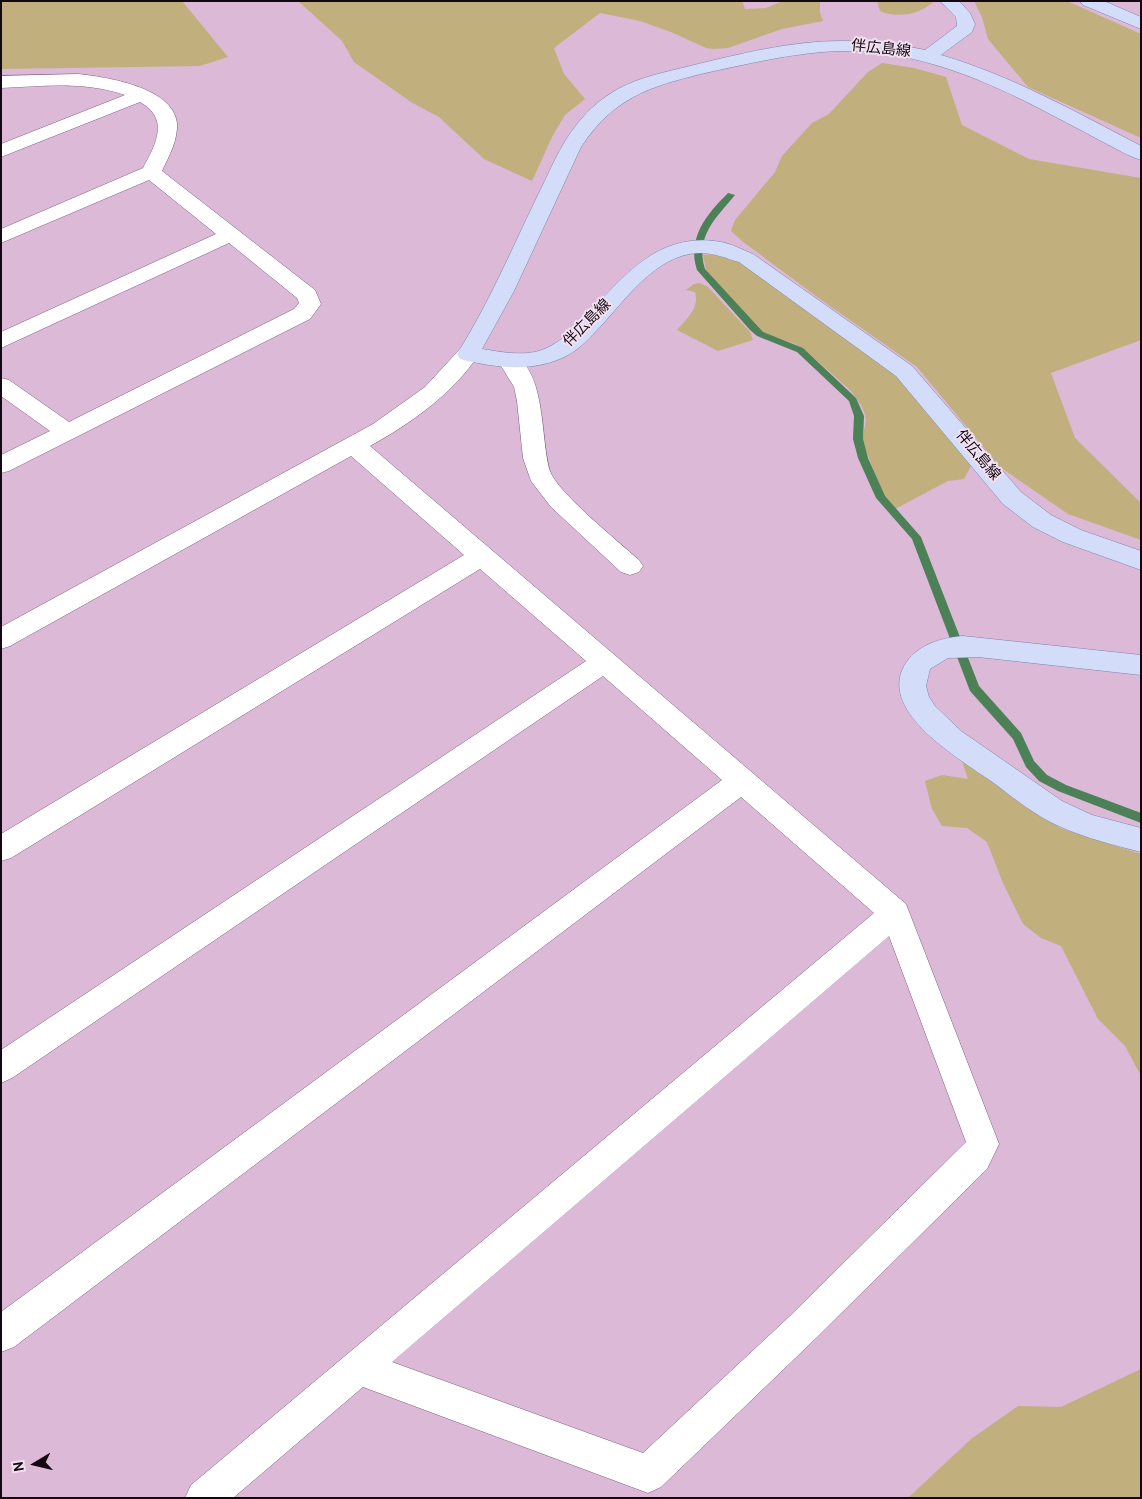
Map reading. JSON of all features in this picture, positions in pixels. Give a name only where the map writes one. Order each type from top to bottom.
[{"type":"main road","name":"伴広島線","points":[[929,56],[966,28],[966,20],[949,1]]},
{"type":"main road","points":[[1089,1],[1141,24]]},
{"type":"main road","name":"伴広島線","points":[[1141,154],[1006,86],[969,70],[929,56],[907,51],[860,46],[828,46],[793,50],[673,76],[630,90],[609,102],[592,116],[571,147],[503,292],[468,354],[509,361],[526,362],[540,359],[564,349],[632,278],[661,256],[697,247],[714,246],[731,250],[746,258],[904,371],[1012,498],[1042,521],[1072,536],[1141,560]]},
{"type":"main road","points":[[1141,665],[957,647],[925,658],[916,667],[912,677],[912,689],[916,701],[932,722],[1028,793],[1063,815],[1141,840]]},
{"type":"street","points":[[1,82],[91,81],[110,83],[141,95],[163,111],[166,120],[166,138],[151,172],[1,236]]},
{"type":"street","points":[[1,151],[141,95]]},
{"type":"street","points":[[1,465],[302,314],[310,304],[306,295],[151,172]]},
{"type":"street","points":[[1,342],[230,235]]},
{"type":"street","points":[[2,637],[381,430],[433,392],[468,354]]},
{"type":"street","points":[[509,361],[518,370],[526,385],[534,452],[539,474],[549,490],[630,566]]},
{"type":"street","points":[[1,384],[66,431]]},
{"type":"street","points":[[353,445],[895,912],[983,1144],[976,1158],[809,1321],[648,1474],[357,1367]]},
{"type":"street","points":[[1,849],[481,556]]},
{"type":"street","points":[[1,1068],[604,662]]},
{"type":"street","points":[[1,1334],[742,781]]},
{"type":"street","points":[[204,1498],[895,912]]},
{"type":"shaded area","points":[[1,1],[182,1],[228,57],[200,66],[1,69]]},
{"type":"shaded area","points":[[298,1],[742,1],[745,9],[766,8],[783,1],[820,1],[820,13],[823,21],[782,29],[728,48],[714,49],[706,48],[671,32],[640,21],[600,13],[554,48],[564,74],[585,99],[565,115],[553,135],[532,181],[484,159],[439,117],[411,102],[354,62],[342,41]]},
{"type":"shaded area","points":[[877,1],[935,1],[916,12],[894,15],[880,11]]},
{"type":"shaded area","points":[[974,1],[1067,1],[1141,34],[1141,138],[1028,87],[988,39],[982,17]]},
{"type":"shaded area","points":[[882,63],[914,68],[946,77],[962,125],[1029,159],[1141,178],[1141,340],[1051,373],[1075,438],[1141,503],[1141,540],[1068,514],[1000,467],[917,367],[820,299],[731,231],[735,220],[775,172],[782,156],[812,123],[829,114],[868,72]]},
{"type":"shaded area","points":[[718,254],[736,260],[888,367],[972,464],[964,479],[948,481],[895,509],[885,499],[862,441],[866,421],[861,405],[851,391],[805,350],[795,344],[765,334],[754,327],[706,270],[703,255]]},
{"type":"shaded area","points":[[700,283],[708,287],[750,332],[753,340],[718,351],[677,330],[685,322],[696,303],[695,292],[686,290],[694,284]]},
{"type":"shaded area","points":[[961,758],[1060,828],[1141,854],[1141,1076],[1125,1046],[1098,1019],[1061,946],[1041,938],[1023,924],[1003,883],[987,842],[967,828],[942,826],[932,809],[925,781],[942,775],[968,779]]},
{"type":"shaded area","points":[[1141,1369],[1141,1498],[908,1498],[971,1439],[1018,1406],[1061,1407]]},
{"type":"waterway","points":[[731,195],[719,207],[700,235],[698,260],[701,270],[760,334],[800,350],[853,400],[859,416],[858,439],[863,458],[881,498],[916,537],[974,688],[1017,736],[1030,764],[1043,778],[1062,788],[1141,818]]}]
